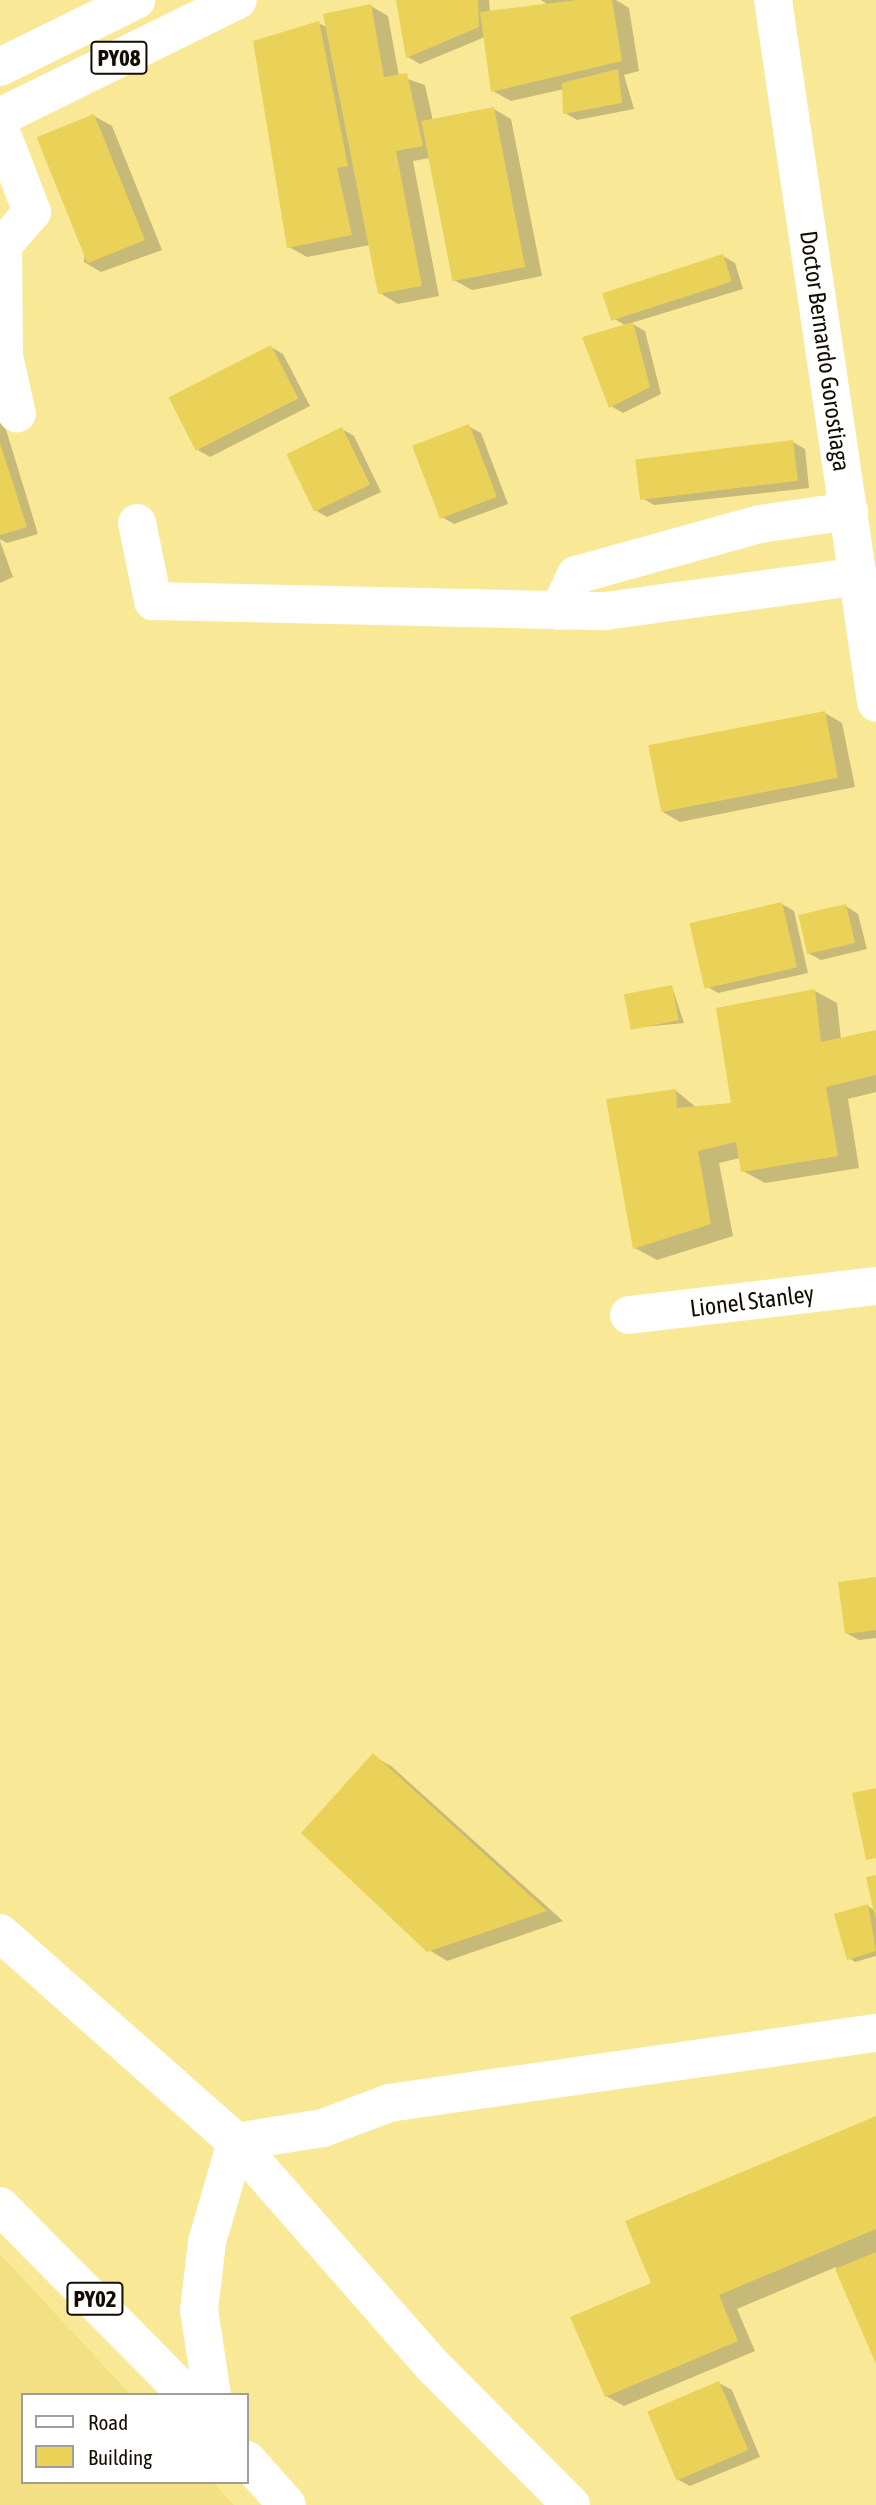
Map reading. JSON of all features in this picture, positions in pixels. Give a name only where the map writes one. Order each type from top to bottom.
[{"type":"main road","name":"PY08","points":[[0,117],[238,0]]},
{"type":"main road","name":"Doctor Bernardo Gorostiaga","points":[[774,0],[849,511],[864,560],[876,702]]},
{"type":"main road","name":"PY08","points":[[0,67],[112,5]]},
{"type":"main road","points":[[112,5],[117,58]]},
{"type":"main road","points":[[0,129],[32,212],[3,245],[4,356],[16,414]]},
{"type":"main road","points":[[559,611],[576,575],[760,524],[849,511]]},
{"type":"main road","points":[[136,523],[153,601],[559,611],[771,593],[864,560]]},
{"type":"main road","name":"Lionel Stanley","points":[[629,1315],[876,1286]]},
{"type":"main road","points":[[0,1933],[236,2143],[433,2366],[572,2505]]},
{"type":"main road","points":[[236,2143],[323,2128],[390,2103],[876,2033]]},
{"type":"main road","points":[[212,2393],[199,2310],[206,2242],[236,2143]]},
{"type":"main road","name":"PY02","points":[[0,2206],[185,2393]]},
{"type":"main road","points":[[248,2460],[287,2505]]},
{"type":"shaded area","points":[[0,2254],[129,2393],[21,2393],[21,2484],[215,2484],[234,2505],[0,2505]]},
{"type":"building","points":[[396,0],[478,0],[479,27],[406,58]]},
{"type":"building","points":[[577,0],[612,0],[622,61],[491,92],[480,12]]},
{"type":"building","points":[[371,4],[384,77],[407,73],[423,146],[396,151],[422,286],[378,294],[323,14]]},
{"type":"building","points":[[319,21],[348,166],[337,168],[352,235],[287,248],[253,41]]},
{"type":"building","points":[[618,69],[622,103],[563,114],[562,83]]},
{"type":"building","points":[[494,107],[525,267],[452,281],[421,121]]},
{"type":"building","points":[[94,114],[145,240],[87,263],[37,137]]},
{"type":"building","points":[[723,254],[732,282],[611,321],[602,293]]},
{"type":"building","points":[[633,322],[650,387],[609,408],[582,337]]},
{"type":"building","points":[[271,345],[298,398],[196,451],[169,397]]},
{"type":"building","points":[[469,424],[497,497],[440,519],[412,446]]},
{"type":"building","points":[[342,427],[370,485],[314,512],[286,454]]},
{"type":"building","points":[[793,440],[798,481],[640,500],[635,459]]},
{"type":"building","points":[[0,443],[27,527],[0,535]]},
{"type":"building","points":[[825,711],[838,778],[661,812],[648,745]]},
{"type":"building","points":[[782,902],[797,967],[705,989],[689,923]]},
{"type":"building","points":[[846,904],[855,943],[807,954],[798,915]]},
{"type":"building","points":[[672,985],[679,1020],[631,1030],[624,994]]},
{"type":"building","points":[[815,989],[821,1042],[876,1030],[876,1075],[826,1087],[838,1156],[741,1172],[736,1142],[698,1151],[711,1224],[633,1249],[606,1099],[676,1089],[677,1108],[731,1103],[716,1008]]},
{"type":"building","points":[[876,1577],[876,1630],[845,1634],[838,1582]]},
{"type":"building","points":[[373,1753],[547,1911],[427,1952],[301,1833]]},
{"type":"building","points":[[876,1788],[876,1858],[866,1860],[852,1793]]},
{"type":"building","points":[[876,1875],[876,1917],[875,1917],[866,1877]]},
{"type":"building","points":[[868,1904],[876,1951],[847,1960],[834,1914]]},
{"type":"building","points":[[876,2116],[876,2229],[719,2295],[738,2341],[605,2397],[570,2317],[651,2283],[625,2221]]},
{"type":"building","points":[[876,2252],[876,2364],[835,2269]]},
{"type":"building","points":[[719,2381],[748,2450],[677,2481],[647,2411]]}]
